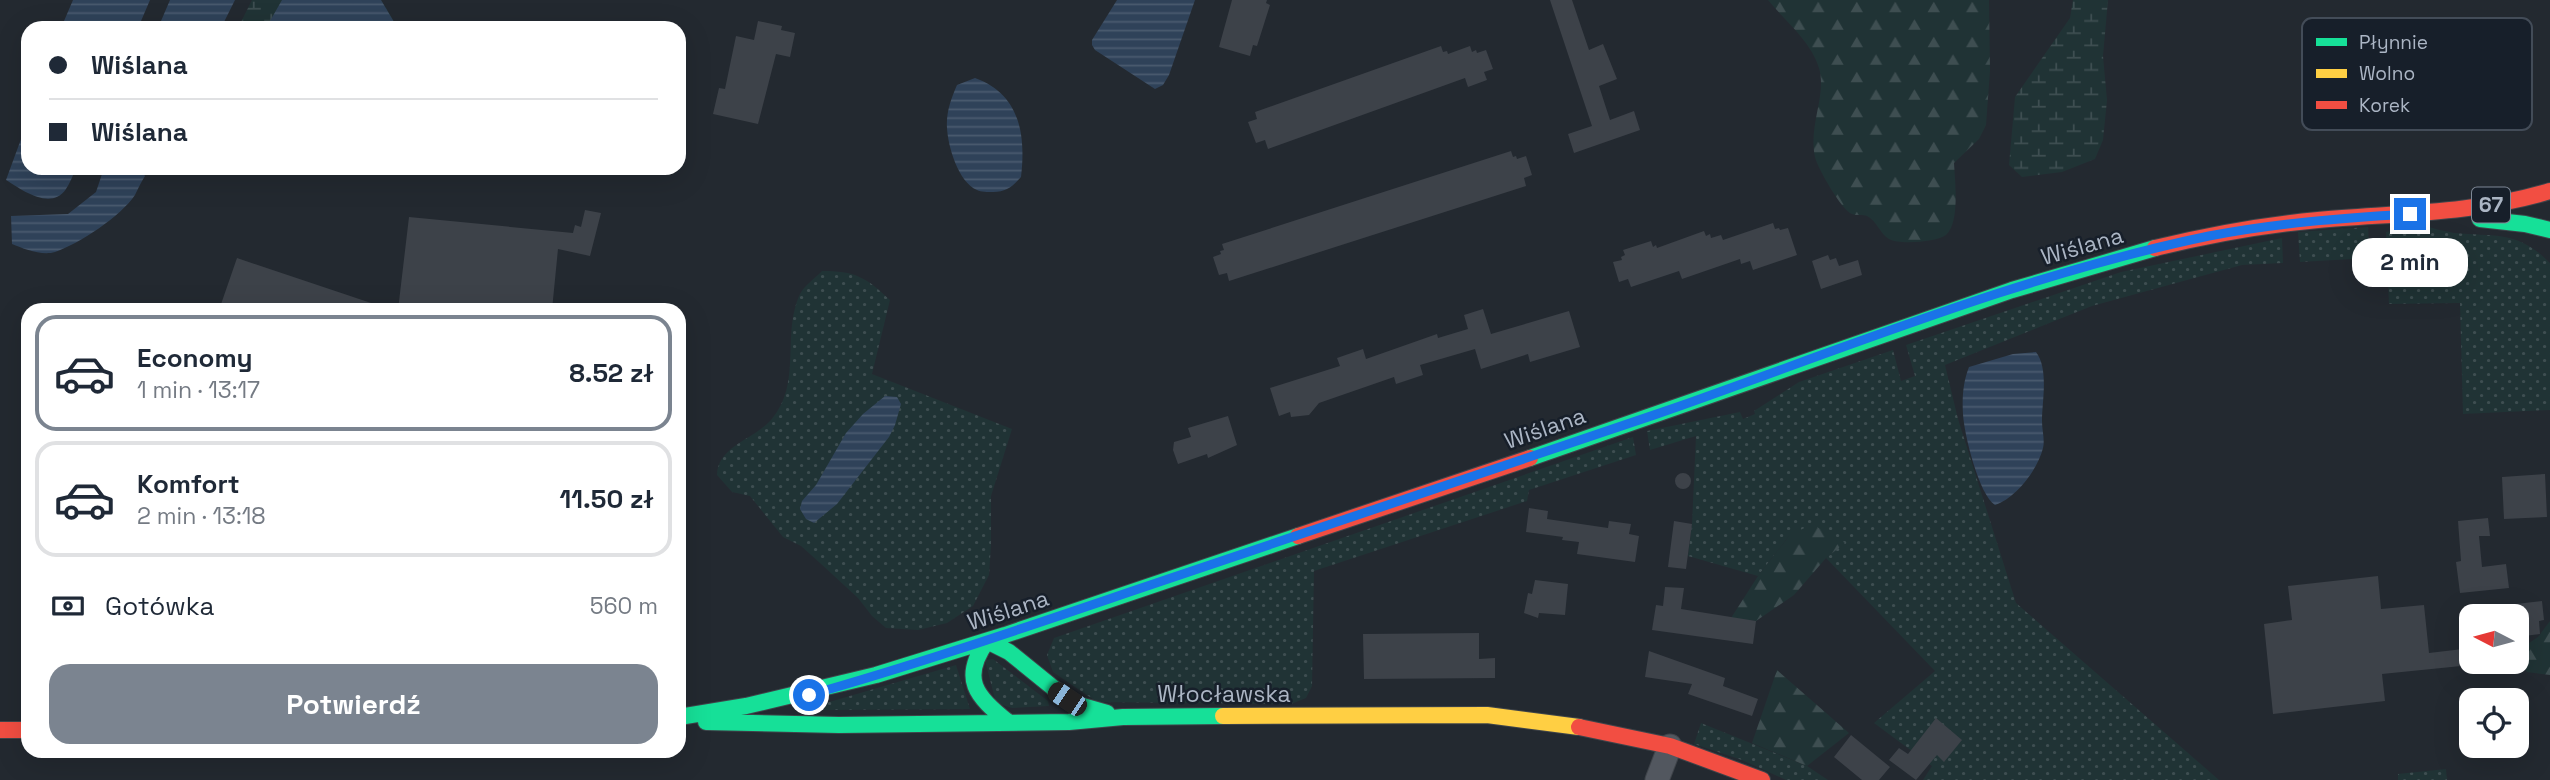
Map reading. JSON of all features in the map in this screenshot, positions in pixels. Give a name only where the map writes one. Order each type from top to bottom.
[{"type":"main road","name":"Wiślana","points":[[686,717],[809,695],[987,641],[1629,424],[1943,313],[2074,271],[2210,236],[2275,225],[2431,213],[2524,200],[2550,191]]},
{"type":"main road","name":"Wiślana","points":[[2431,213],[2525,224],[2550,230]]},
{"type":"main road","points":[[1036,674],[1036,648],[1042,623]]},
{"type":"main road","points":[[1008,722],[983,702],[973,686],[976,657],[987,641],[1009,652],[1072,703],[1123,718]]},
{"type":"main road","name":"Włocławska","points":[[686,719],[732,724],[799,725],[1069,722],[1123,718],[1487,715],[1574,726],[1670,746],[1762,780]]},
{"type":"main road","points":[[0,730],[21,730]]},
{"type":"street","points":[[1657,780],[1670,746]]},
{"type":"green space","points":[[252,0],[381,0],[394,21],[242,21]]},
{"type":"green space","points":[[1768,0],[1989,0],[1990,71],[1986,125],[1979,139],[1954,163],[1955,212],[1946,235],[1927,241],[1894,241],[1886,237],[1870,218],[1852,214],[1842,205],[1815,157],[1813,145],[1821,89],[1819,68],[1804,40]]},
{"type":"green space","points":[[2073,0],[2108,0],[2103,56],[2107,100],[2103,140],[2095,159],[2062,172],[2022,177],[2009,165],[2015,97],[2070,18]]},
{"type":"green space","points":[[2422,225],[2454,233],[2506,237],[2527,245],[2550,263],[2550,410],[2463,414],[2460,303],[2389,304],[2386,232]]},
{"type":"green space","points":[[2368,227],[2370,258],[2300,262],[2298,232]]},
{"type":"green space","points":[[2282,238],[2283,263],[2242,265],[2092,306],[1945,365],[1958,419],[2016,603],[2219,780],[1923,780],[1932,766],[1874,723],[1935,671],[1826,558],[1844,543],[1789,536],[1758,576],[1688,556],[1696,436],[1650,450],[1647,431],[1740,412],[1743,419],[1755,414],[1754,411],[1799,382],[1893,350],[1901,381],[1915,376],[1906,345],[2121,272]]},
{"type":"green space","points":[[822,271],[852,274],[874,286],[890,300],[872,374],[1012,429],[991,496],[989,575],[973,606],[947,623],[918,630],[886,628],[858,598],[801,546],[783,537],[750,496],[732,492],[717,475],[723,457],[764,427],[781,406],[789,375],[795,310],[802,291]]},
{"type":"green space","points":[[1633,437],[1636,455],[1529,490],[1527,501],[1314,571],[1312,686],[1306,698],[1291,704],[1097,702],[1053,672],[1047,655],[1054,638]]},
{"type":"green space","points":[[1812,524],[1845,543],[1826,558],[1794,595],[1756,621],[1731,618],[1758,576],[1789,536]]},
{"type":"green space","points":[[2550,621],[2550,675],[2529,672],[2529,643],[2538,637]]},
{"type":"green space","points":[[993,659],[1048,701],[1049,706],[1012,708],[996,703],[985,660]]},
{"type":"green space","points":[[956,665],[970,709],[823,710],[819,705]]},
{"type":"green space","points":[[1777,670],[1849,733],[1807,766],[1752,743]]},
{"type":"green space","points":[[1701,723],[1807,766],[1828,780],[1786,780],[1742,760],[1694,744]]},
{"type":"green space","points":[[2446,769],[2447,780],[2398,780],[2398,774]]},
{"type":"water","points":[[73,0],[150,0],[141,21],[64,21]]},
{"type":"water","points":[[170,0],[235,0],[224,21],[161,21]]},
{"type":"water","points":[[282,0],[381,0],[393,21],[270,21]]},
{"type":"water","points":[[1117,0],[1195,0],[1169,75],[1163,85],[1155,89],[1095,50],[1092,45],[1092,40]]},
{"type":"water","points":[[975,78],[1002,94],[1011,105],[1021,131],[1021,177],[1002,191],[983,192],[970,186],[959,172],[949,144],[947,122],[953,95],[957,85]]},
{"type":"water","points":[[21,139],[21,175],[73,175],[66,189],[53,198],[36,196],[6,180]]},
{"type":"water","points":[[102,175],[145,176],[129,203],[110,220],[76,243],[50,253],[39,253],[12,244],[11,216],[68,214],[96,192]]},
{"type":"water","points":[[2036,352],[2044,376],[2043,448],[2025,482],[2011,496],[1995,505],[1983,489],[1969,449],[1963,414],[1965,378],[1969,367],[2013,354]]},
{"type":"water","points":[[885,396],[897,397],[901,404],[889,437],[837,504],[814,523],[806,519],[800,509],[802,501],[816,485],[846,433]]},
{"type":"building","points":[[1232,0],[1267,0],[1266,3],[1270,5],[1257,46],[1253,45],[1250,56],[1219,47]]},
{"type":"building","points":[[1550,0],[1572,0],[1589,50],[1603,44],[1617,79],[1599,86],[1610,120],[1634,111],[1640,130],[1574,153],[1568,134],[1592,126]]},
{"type":"building","points":[[758,21],[782,26],[781,30],[795,33],[790,57],[776,54],[758,124],[713,114],[719,88],[725,89],[736,36],[754,40]]},
{"type":"building","points":[[1441,46],[1443,52],[1447,51],[1448,54],[1470,46],[1472,52],[1486,50],[1493,69],[1484,72],[1487,80],[1468,87],[1465,78],[1268,149],[1265,140],[1256,143],[1248,122],[1257,119],[1255,112]]},
{"type":"building","points":[[1511,151],[1517,159],[1526,156],[1532,175],[1524,178],[1526,186],[1229,281],[1227,273],[1219,275],[1213,257],[1224,250],[1222,244]]},
{"type":"building","points":[[585,210],[601,213],[590,256],[558,249],[553,303],[399,303],[409,217],[573,233],[575,225],[581,227]]},
{"type":"building","points":[[1773,223],[1775,229],[1788,228],[1797,255],[1753,270],[1750,261],[1741,264],[1740,259],[1682,279],[1679,271],[1631,287],[1628,279],[1619,282],[1613,262],[1622,260],[1621,257],[1625,255],[1623,250],[1651,241],[1653,247],[1656,245],[1657,248],[1704,231],[1706,236],[1710,234],[1711,238],[1721,235],[1723,240]]},
{"type":"building","points":[[1828,255],[1830,260],[1836,258],[1839,266],[1858,260],[1862,275],[1821,289],[1812,261]]},
{"type":"building","points":[[237,258],[371,303],[221,303]]},
{"type":"building","points":[[1483,309],[1491,334],[1569,311],[1580,347],[1530,362],[1528,354],[1481,369],[1475,349],[1420,365],[1423,375],[1396,384],[1394,377],[1319,403],[1309,415],[1291,417],[1290,412],[1279,416],[1270,388],[1340,366],[1337,358],[1363,349],[1366,359],[1437,334],[1438,338],[1468,329],[1464,315]]},
{"type":"building","points":[[1228,416],[1237,445],[1208,458],[1207,454],[1178,464],[1173,450],[1174,442],[1191,437],[1188,428]]},
{"type":"building","points":[[1680,473],[1686,473],[1691,481],[1689,487],[1680,489],[1675,484],[1675,478]]},
{"type":"building","points":[[2545,474],[2547,517],[2504,519],[2502,477]]},
{"type":"building","points":[[1529,508],[1548,511],[1547,519],[1608,528],[1609,521],[1631,524],[1629,534],[1639,536],[1635,562],[1577,554],[1579,542],[1526,532]]},
{"type":"building","points":[[2488,518],[2490,536],[2479,536],[2482,567],[2506,564],[2509,588],[2460,593],[2456,562],[2461,561],[2458,521]]},
{"type":"building","points":[[1674,521],[1692,524],[1686,569],[1668,567]]},
{"type":"building","points":[[2378,576],[2381,609],[2424,605],[2429,653],[2459,649],[2459,666],[2382,674],[2385,701],[2273,714],[2264,624],[2292,620],[2288,586]]},
{"type":"building","points":[[1535,580],[1568,584],[1565,615],[1539,613],[1538,618],[1524,613],[1528,593],[1532,594]]},
{"type":"building","points":[[1665,587],[1684,588],[1681,609],[1756,621],[1753,644],[1652,630],[1656,605],[1663,606]]},
{"type":"building","points":[[2542,601],[2544,620],[2539,621],[2540,634],[2529,635],[2529,604],[2516,604]]},
{"type":"building","points":[[1479,633],[1479,659],[1495,658],[1495,678],[1364,679],[1363,634]]},
{"type":"building","points":[[1649,651],[1725,678],[1723,686],[1758,699],[1752,716],[1688,694],[1692,684],[1645,677]]},
{"type":"building","points":[[1936,718],[1962,740],[1944,762],[1937,755],[1916,780],[1889,760],[1899,748],[1908,754]]},
{"type":"building","points":[[1851,735],[1890,767],[1879,780],[1862,780],[1834,757]]},
{"type":"traffic: fast","points":[[2480,219],[2550,230]]},
{"type":"traffic: fast","points":[[1530,458],[2012,290],[2155,248]]},
{"type":"traffic: fast","points":[[686,716],[746,706],[876,675],[1005,635],[1298,536]]},
{"type":"traffic: fast","points":[[1008,722],[987,704],[975,686],[974,666],[987,641],[1009,652],[1072,703],[1107,713]]},
{"type":"traffic: fast","points":[[706,722],[839,725],[1069,722],[1123,717],[1223,716]]},
{"type":"traffic: slow","points":[[1223,716],[1487,715],[1579,727]]},
{"type":"traffic: jam","points":[[2155,248],[2277,225],[2464,208],[2521,199],[2550,191]]},
{"type":"traffic: jam","points":[[1298,536],[1530,458]]},
{"type":"traffic: jam","points":[[1579,727],[1670,746],[1762,780]]},
{"type":"traffic: jam","points":[[0,730],[21,730]]},
{"type":"route","points":[[809,695],[1042,623],[1629,424],[1943,313],[2074,271],[2142,252],[2245,230],[2319,220],[2410,214]]}]
